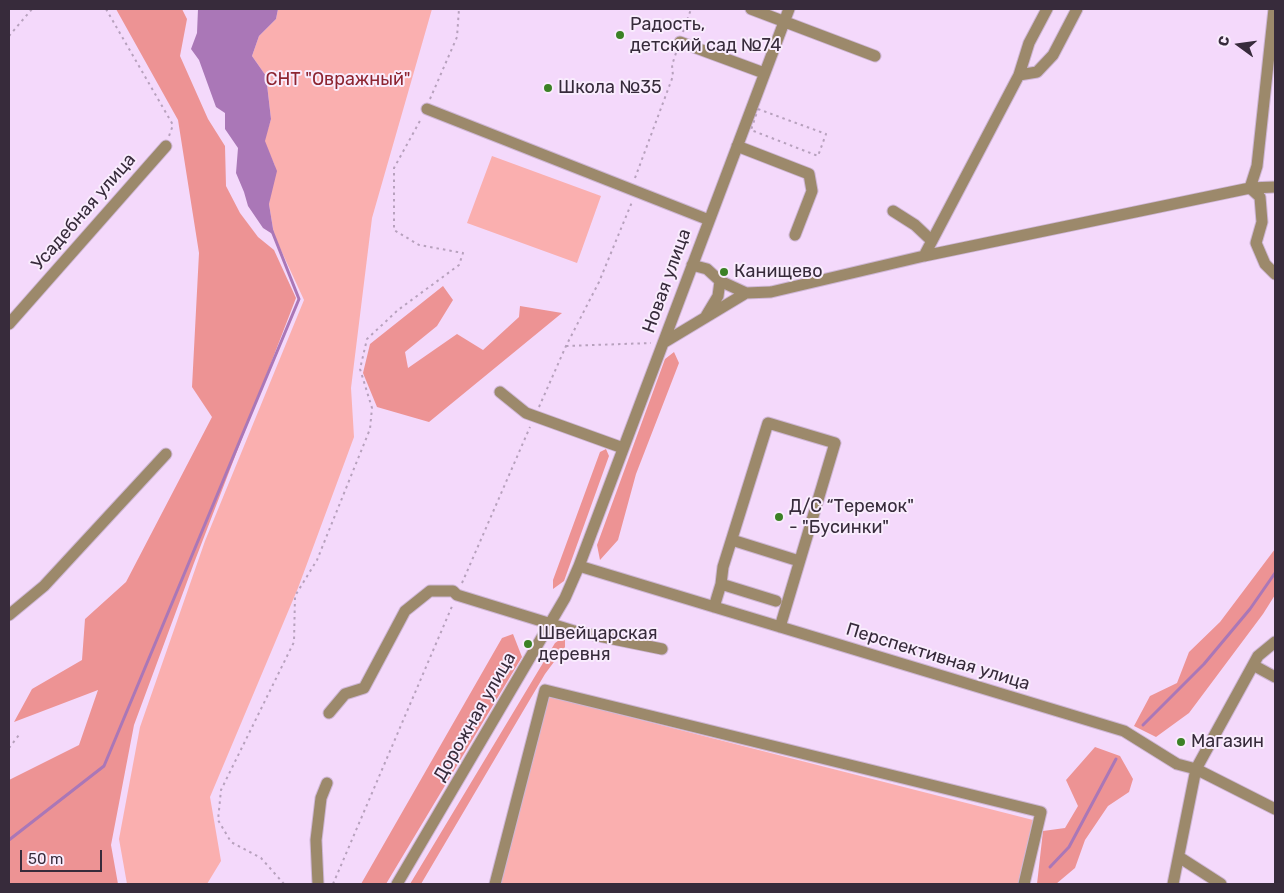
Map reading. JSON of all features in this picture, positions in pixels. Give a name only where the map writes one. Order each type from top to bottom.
[{"type":"street","points":[[751,9],[875,56]]},
{"type":"street","name":"Новая улица","points":[[579,566],[789,9]]},
{"type":"street","points":[[924,256],[1020,75],[1029,43],[1047,9]]},
{"type":"street","points":[[1020,75],[1037,72],[1053,56],[1077,9]]},
{"type":"street","points":[[1250,188],[1257,166],[1274,9]]},
{"type":"street","points":[[680,42],[764,73]]},
{"type":"street","points":[[427,109],[709,220]]},
{"type":"street","name":"Усадебная улица","points":[[9,324],[166,146]]},
{"type":"street","points":[[737,146],[809,174],[812,191],[795,235]]},
{"type":"street","points":[[692,265],[707,269],[720,281],[746,293],[772,292],[924,256],[1250,188],[1275,187]]},
{"type":"street","points":[[1250,188],[1260,197],[1262,222],[1256,243],[1265,264],[1275,274]]},
{"type":"street","points":[[893,210],[915,225],[932,241]]},
{"type":"street","points":[[705,317],[718,296],[720,281]]},
{"type":"street","points":[[663,343],[746,293]]},
{"type":"street","points":[[500,392],[526,413],[623,448]]},
{"type":"street","points":[[714,607],[721,584],[723,567],[768,424],[834,443],[780,627]]},
{"type":"street","points":[[9,615],[44,586],[166,454]]},
{"type":"street","points":[[732,540],[800,561]]},
{"type":"street","name":"Перспективная улица","points":[[579,566],[1124,731],[1176,764],[1196,769],[1275,809]]},
{"type":"street","name":"Дорожная улица","points":[[397,884],[566,598],[579,566]]},
{"type":"street","points":[[721,584],[776,601]]},
{"type":"street","points":[[329,713],[345,694],[364,688],[405,611],[430,591],[452,591],[457,595],[574,631],[662,649]]},
{"type":"street","points":[[1173,884],[1196,769],[1258,656],[1275,642]]},
{"type":"street","points":[[1253,665],[1275,677]]},
{"type":"street","points":[[495,884],[545,690],[1041,812],[1024,884]]},
{"type":"street","points":[[318,884],[316,840],[321,798],[327,783]]},
{"type":"street","points":[[1179,857],[1221,884]]},
{"type":"path","points":[[9,36],[32,9]]},
{"type":"path","points":[[106,9],[173,125],[166,146]]},
{"type":"path","points":[[284,884],[261,858],[231,842],[218,820],[221,790],[294,642],[295,596],[317,560],[370,430],[372,408],[360,369],[367,339],[398,310],[459,266],[463,253],[419,245],[394,230],[394,168],[427,109],[457,37],[459,9]]},
{"type":"path","points":[[333,884],[535,416],[566,346],[599,282],[629,212],[632,203],[631,188],[673,76],[672,65],[691,9]]},
{"type":"path","points":[[758,109],[826,134],[818,156],[750,130],[758,109]]},
{"type":"path","points":[[566,346],[663,343]]},
{"type":"path","points":[[9,748],[19,735]]},
{"type":"green space","name":"СНТ \"Овражный\"","points":[[278,9],[432,9],[372,218],[351,388],[354,437],[298,588],[210,797],[221,861],[207,884],[127,884],[119,839],[140,727],[205,541],[304,300],[274,235],[269,204],[275,166],[264,141],[271,119],[266,76],[252,56],[259,36],[276,19]]},
{"type":"green space","points":[[492,156],[601,196],[577,263],[467,223]]},
{"type":"green space","points":[[547,696],[1033,820],[1018,884],[499,884]]},
{"type":"shaded area","points":[[116,9],[182,9],[187,19],[180,56],[208,119],[225,146],[226,186],[240,213],[258,237],[274,250],[296,298],[134,725],[111,845],[118,884],[9,884],[9,780],[79,745],[98,690],[14,722],[32,689],[82,660],[85,619],[126,582],[212,417],[192,387],[199,253],[178,120]]},
{"type":"shaded area","points":[[198,9],[278,9],[276,19],[259,36],[252,56],[266,76],[271,119],[265,141],[277,171],[269,204],[274,235],[263,228],[248,206],[236,173],[238,148],[225,129],[225,113],[216,107],[199,60],[191,49],[197,33]]},
{"type":"shaded area","points":[[443,286],[453,300],[437,326],[405,352],[408,368],[457,334],[483,350],[519,317],[520,306],[562,313],[429,422],[377,407],[363,373],[370,344]]},
{"type":"shaded area","points":[[674,352],[679,363],[636,474],[618,540],[600,560],[597,545],[665,359]]},
{"type":"shaded area","points":[[606,449],[609,456],[564,581],[553,589],[553,580],[600,452]]},
{"type":"shaded area","points":[[1275,549],[1275,595],[1189,713],[1156,737],[1134,726],[1150,696],[1177,683],[1189,652],[1220,622]]},
{"type":"shaded area","points":[[513,634],[522,657],[386,884],[361,884],[502,638]]},
{"type":"shaded area","points":[[565,636],[565,647],[545,674],[421,884],[410,884],[555,643]]},
{"type":"shaded area","points":[[1095,747],[1120,756],[1133,779],[1129,792],[1108,806],[1085,840],[1075,868],[1056,884],[1037,884],[1043,831],[1065,828],[1078,806],[1066,780]]},
{"type":"waterway","points":[[9,840],[104,766],[299,299],[272,231]]},
{"type":"waterway","points":[[1143,725],[1204,664],[1250,609],[1275,573]]},
{"type":"waterway","points":[[1050,867],[1069,847],[1116,759]]},
{"type":"place","name":"Радость, детский сад №74","points":[[620,35]]},
{"type":"place","name":"Школа №35","points":[[548,88]]},
{"type":"place","name":"Канищево","points":[[724,272]]},
{"type":"place","name":"Д/С “Теремок\" - \"Бусинки\"","points":[[779,517]]},
{"type":"place","name":"Швейцарская деревня","points":[[528,644]]},
{"type":"place","name":"Магазин","points":[[1181,742]]}]
